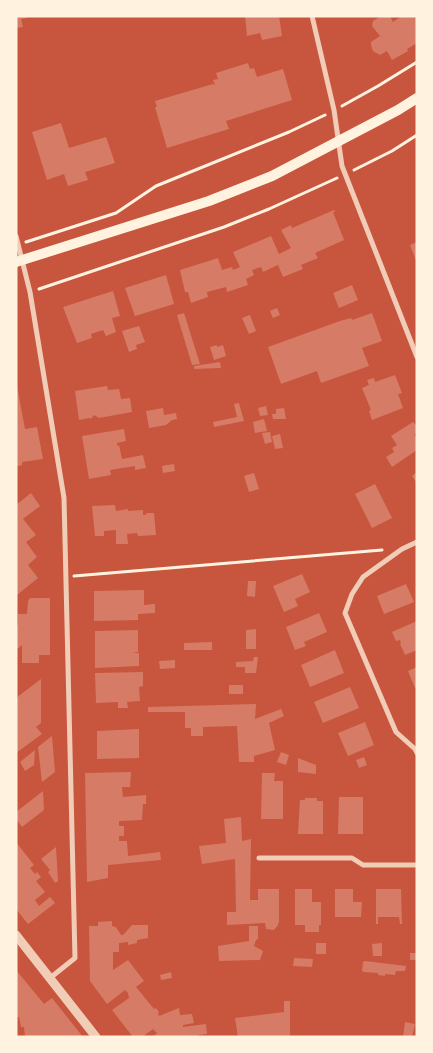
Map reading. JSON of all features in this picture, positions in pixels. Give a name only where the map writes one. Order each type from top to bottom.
[{"type":"main road","points":[[19,261],[209,201],[272,176],[339,142],[417,98]]},
{"type":"street","points":[[312,16],[334,110],[342,166],[417,357]]},
{"type":"street","points":[[16,236],[19,261],[30,292],[64,498],[75,958],[50,978]]},
{"type":"street","points":[[417,542],[402,549],[363,578],[352,594],[345,613],[396,732],[417,753]]},
{"type":"street","points":[[259,858],[352,858],[363,866],[417,865]]},
{"type":"street","points":[[16,935],[96,1037]]},
{"type":"path","points":[[18,244],[116,213],[156,186],[289,132],[378,86],[417,62]]},
{"type":"path","points":[[30,292],[224,227],[269,209],[392,151],[417,135]]},
{"type":"path","points":[[66,576],[402,549]]},
{"type":"building","points":[[16,16],[27,16],[27,18],[21,19],[23,27],[16,28]]},
{"type":"building","points":[[245,16],[279,16],[282,36],[262,40],[260,33],[247,36]]},
{"type":"building","points":[[381,16],[390,16],[393,22],[402,16],[417,16],[417,43],[407,49],[408,51],[392,60],[387,51],[380,55],[373,51],[371,45],[371,42],[380,36],[372,26],[373,21]]},
{"type":"building","points":[[248,63],[250,69],[254,68],[257,77],[283,69],[292,100],[226,121],[229,129],[167,148],[155,101],[215,85],[213,80],[218,79],[216,73]]},
{"type":"building","points":[[61,123],[69,148],[106,137],[115,163],[85,172],[88,180],[68,186],[64,174],[47,180],[32,132]]},
{"type":"building","points":[[334,210],[335,212],[333,212],[344,240],[315,253],[318,258],[301,265],[303,269],[283,277],[278,265],[263,272],[261,267],[252,270],[254,275],[246,279],[248,285],[227,292],[226,287],[207,292],[208,297],[191,303],[188,292],[185,292],[180,270],[218,258],[222,270],[232,267],[233,270],[240,267],[233,252],[271,236],[279,254],[291,248],[281,230],[291,225],[292,228]]},
{"type":"building","points":[[417,242],[417,263],[410,245]]},
{"type":"building","points":[[166,275],[174,304],[135,316],[125,288]]},
{"type":"building","points":[[352,285],[358,300],[339,308],[333,293]]},
{"type":"building","points":[[113,291],[120,316],[112,318],[116,332],[106,336],[103,330],[91,334],[92,338],[77,343],[63,307]]},
{"type":"building","points":[[277,308],[280,315],[273,318],[270,311]]},
{"type":"building","points":[[184,313],[200,364],[192,365],[177,315]]},
{"type":"building","points":[[372,313],[382,341],[362,348],[369,366],[321,383],[317,371],[281,384],[268,347],[340,321],[351,318],[352,320]]},
{"type":"building","points":[[250,315],[256,331],[249,334],[242,318]]},
{"type":"building","points":[[139,326],[145,342],[136,345],[137,349],[129,352],[122,331]]},
{"type":"building","points":[[217,345],[217,347],[223,345],[226,356],[214,360],[210,347]]},
{"type":"building","points":[[220,362],[221,368],[194,369],[194,366]]},
{"type":"building","points":[[395,375],[402,393],[398,394],[403,408],[372,420],[369,411],[371,410],[362,388],[369,385],[367,380],[374,378],[375,382]]},
{"type":"building","points":[[16,381],[25,429],[37,427],[43,459],[22,462],[22,465],[18,466],[16,465]]},
{"type":"building","points":[[107,386],[108,390],[119,389],[121,399],[130,398],[132,412],[99,418],[94,415],[91,419],[79,420],[75,391]]},
{"type":"building","points":[[239,403],[244,421],[214,427],[213,422],[237,417],[234,404]]},
{"type":"building","points":[[266,406],[268,415],[260,416],[258,408]]},
{"type":"building","points":[[163,408],[164,415],[176,413],[177,419],[172,420],[166,425],[149,428],[146,411]]},
{"type":"building","points":[[284,408],[286,419],[273,419],[272,414],[276,414],[276,409]]},
{"type":"building","points":[[264,419],[267,431],[255,433],[253,422]]},
{"type":"building","points":[[413,422],[417,426],[417,433],[414,434],[417,438],[417,450],[392,467],[386,457],[394,452],[392,448],[397,445],[391,436]]},
{"type":"building","points":[[124,429],[126,441],[117,443],[122,459],[143,455],[146,468],[135,470],[135,466],[110,470],[111,475],[89,479],[82,436]]},
{"type":"building","points":[[270,432],[272,442],[265,444],[262,433]]},
{"type":"building","points":[[280,434],[283,448],[275,449],[272,436]]},
{"type":"building","points":[[174,464],[175,471],[163,473],[162,466]]},
{"type":"building","points":[[417,472],[417,483],[412,476]]},
{"type":"building","points":[[254,473],[259,489],[249,492],[244,476]]},
{"type":"building","points":[[375,484],[392,518],[372,528],[355,494]]},
{"type":"building","points":[[31,493],[40,506],[23,519],[36,535],[26,542],[37,557],[28,565],[38,578],[17,595],[16,505]]},
{"type":"building","points":[[115,505],[116,511],[128,509],[128,511],[143,510],[143,515],[154,513],[156,535],[138,536],[137,533],[127,534],[128,544],[116,544],[116,530],[104,531],[104,536],[95,536],[92,506]]},
{"type":"building","points":[[302,574],[310,592],[295,599],[298,606],[284,612],[273,586]]},
{"type":"building","points":[[248,581],[256,581],[255,597],[247,596]]},
{"type":"building","points":[[406,584],[414,602],[384,614],[377,596]]},
{"type":"building","points":[[144,590],[144,605],[155,604],[155,613],[138,614],[138,620],[94,621],[94,591]]},
{"type":"building","points":[[30,598],[50,598],[50,655],[39,655],[39,663],[22,663],[22,645],[16,650],[18,614],[27,614]]},
{"type":"building","points":[[319,613],[327,632],[304,642],[306,646],[295,650],[286,627]]},
{"type":"building","points":[[417,621],[417,650],[405,655],[400,640],[396,641],[392,632]]},
{"type":"building","points":[[256,629],[256,649],[246,649],[246,630]]},
{"type":"building","points":[[138,630],[138,652],[132,653],[139,653],[139,666],[95,668],[95,631]]},
{"type":"building","points":[[212,642],[212,650],[184,650],[184,643]]},
{"type":"building","points":[[335,650],[344,673],[310,687],[301,665]]},
{"type":"building","points":[[254,657],[258,657],[256,673],[245,673],[245,667],[236,667],[236,662],[253,661]]},
{"type":"building","points":[[175,660],[175,668],[160,669],[159,661]]},
{"type":"building","points":[[417,667],[417,687],[415,688],[408,671]]},
{"type":"building","points":[[143,672],[143,686],[139,687],[140,701],[127,702],[128,708],[118,708],[118,702],[96,703],[95,673]]},
{"type":"building","points":[[41,679],[41,723],[36,727],[42,734],[16,753],[16,698]]},
{"type":"building","points":[[229,685],[243,685],[243,694],[229,694]]},
{"type":"building","points":[[350,687],[359,708],[323,723],[314,702]]},
{"type":"building","points":[[256,704],[255,719],[281,709],[284,716],[269,723],[275,750],[254,756],[254,762],[239,762],[237,726],[203,727],[203,736],[191,736],[191,728],[185,728],[185,712],[148,712],[148,707]]},
{"type":"building","points":[[365,722],[374,745],[348,756],[338,733]]},
{"type":"building","points":[[139,729],[139,758],[97,759],[97,731]]},
{"type":"building","points":[[52,736],[55,772],[42,782],[38,747]]},
{"type":"building","points":[[35,750],[34,765],[25,771],[20,762]]},
{"type":"building","points":[[281,752],[289,755],[286,765],[277,762]]},
{"type":"building","points":[[364,757],[367,765],[359,768],[356,760]]},
{"type":"building","points":[[298,758],[316,765],[316,774],[298,772]]},
{"type":"building","points":[[131,772],[130,787],[122,787],[123,797],[146,795],[146,804],[143,804],[142,820],[119,821],[119,826],[124,826],[124,836],[119,836],[119,841],[127,841],[128,856],[160,852],[161,860],[108,865],[108,878],[87,882],[85,773]]},
{"type":"building","points":[[262,773],[275,773],[274,781],[283,781],[283,819],[261,819]]},
{"type":"building","points":[[43,791],[44,810],[22,827],[16,819],[16,812]]},
{"type":"building","points":[[339,797],[363,797],[363,834],[338,834]]},
{"type":"building","points":[[305,798],[317,798],[317,801],[323,801],[323,834],[298,834],[300,800],[305,800]]},
{"type":"building","points":[[241,817],[242,841],[251,839],[250,900],[258,900],[258,889],[279,889],[279,923],[274,930],[266,929],[265,923],[227,925],[227,912],[236,912],[235,859],[202,864],[199,846],[226,843],[224,819]]},
{"type":"building","points":[[16,842],[34,865],[30,868],[41,877],[36,881],[45,892],[35,900],[39,906],[50,897],[55,903],[28,924],[16,909]]},
{"type":"building","points":[[56,847],[58,881],[55,883],[48,872],[50,870],[41,859]]},
{"type":"building","points":[[295,889],[312,889],[312,902],[321,902],[321,925],[319,925],[319,932],[305,932],[305,925],[295,925]]},
{"type":"building","points":[[335,889],[353,889],[353,902],[362,902],[361,917],[335,917]]},
{"type":"building","points":[[376,889],[401,889],[402,924],[400,924],[399,917],[378,917],[378,924],[376,924]]},
{"type":"building","points":[[112,921],[112,926],[116,927],[121,935],[132,925],[148,925],[148,938],[137,940],[137,943],[128,945],[128,942],[119,943],[119,952],[113,952],[113,970],[128,960],[144,981],[136,987],[154,1009],[156,1008],[159,1016],[179,1008],[180,1015],[192,1014],[194,1023],[183,1025],[183,1027],[206,1024],[207,1034],[198,1035],[198,1037],[153,1037],[157,1033],[153,1029],[142,1037],[133,1037],[112,1010],[129,998],[128,993],[125,990],[107,1004],[90,981],[89,926],[98,926],[98,922]]},
{"type":"building","points":[[249,926],[258,926],[258,939],[254,946],[263,951],[260,960],[219,961],[218,946],[249,941]]},
{"type":"building","points":[[316,943],[326,943],[326,954],[316,954]]},
{"type":"building","points":[[382,943],[382,956],[373,956],[372,944]]},
{"type":"building","points":[[410,953],[417,953],[417,960],[410,960]]},
{"type":"building","points":[[294,958],[313,959],[312,967],[293,966]]},
{"type":"building","points":[[363,962],[406,966],[405,971],[396,971],[395,975],[385,974],[385,976],[362,971]]},
{"type":"building","points":[[16,970],[44,1004],[52,998],[83,1037],[25,1037],[24,1027],[21,1027],[19,1017],[16,1017]]},
{"type":"building","points":[[171,972],[172,978],[161,980],[160,975]]},
{"type":"building","points":[[284,1001],[290,1001],[290,1037],[238,1037],[235,1018],[284,1012]]},
{"type":"building","points":[[405,1022],[415,1024],[412,1037],[403,1037]]}]
